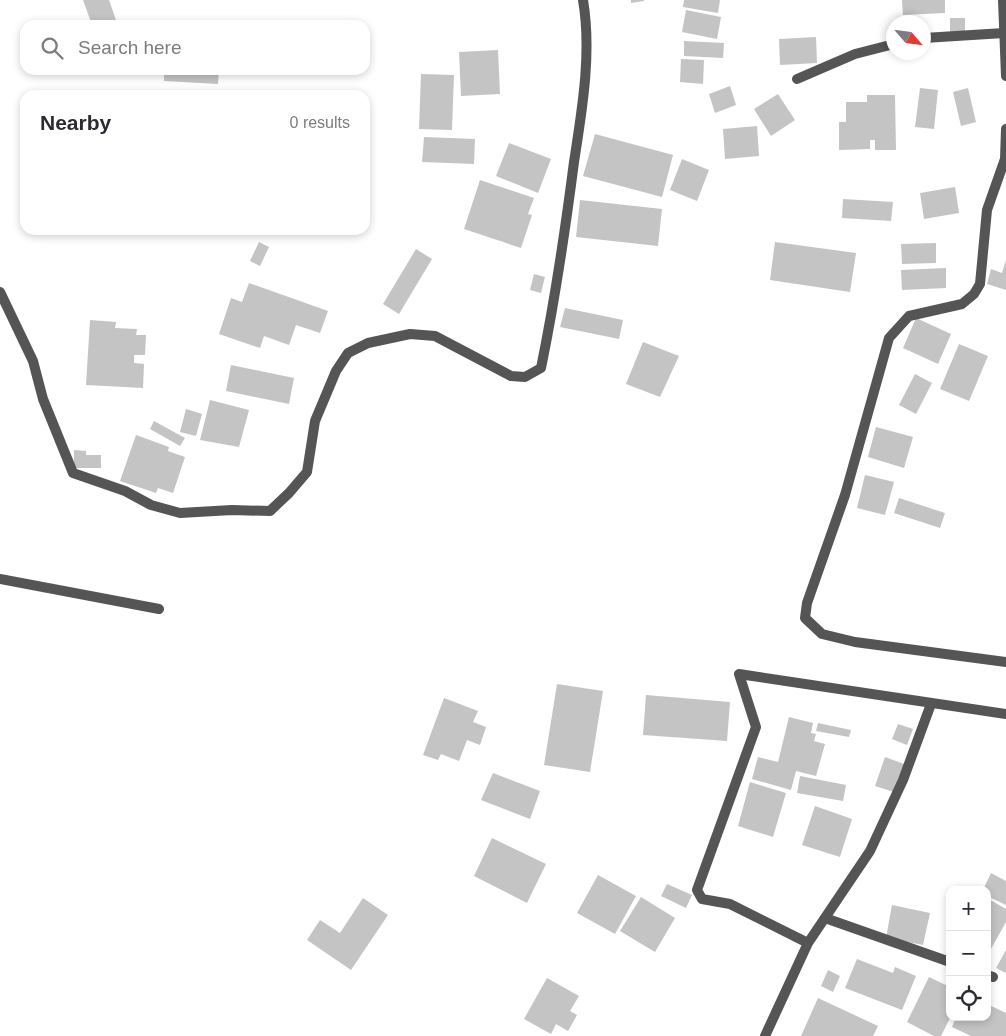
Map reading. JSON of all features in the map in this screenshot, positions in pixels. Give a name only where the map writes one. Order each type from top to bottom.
[{"type":"street","points":[[0,292],[33,360],[44,399],[73,473],[126,491],[151,505],[180,513],[232,510],[270,511],[290,493],[307,472],[315,421],[336,370],[348,353],[368,343],[410,334],[435,336],[511,376],[526,377],[541,368],[557,294],[584,92],[586,18],[583,0]]},
{"type":"street","points":[[1003,0],[1006,76]]},
{"type":"street","points":[[931,38],[1004,33]]},
{"type":"street","points":[[797,79],[855,54],[886,46]]},
{"type":"street","points":[[1006,129],[1005,159],[987,210],[980,284],[974,294],[962,304],[909,316],[889,338],[845,495],[807,603],[805,618],[822,634],[855,642],[1006,662]]},
{"type":"street","points":[[0,579],[159,609]]},
{"type":"street","points":[[808,943],[730,904],[702,899],[697,890],[756,727],[739,674],[1006,714]]},
{"type":"street","points":[[765,1036],[808,943],[870,851],[903,780],[931,704]]},
{"type":"street","points":[[825,918],[946,961]]},
{"type":"building","points":[[83,0],[109,0],[116,20],[90,20]]},
{"type":"building","points":[[631,0],[644,0],[644,1],[631,3]]},
{"type":"building","points":[[684,0],[720,0],[718,13],[683,7]]},
{"type":"building","points":[[902,0],[945,0],[945,13],[903,15]]},
{"type":"building","points":[[686,10],[721,17],[717,39],[682,32]]},
{"type":"building","points":[[950,18],[965,18],[965,33],[950,33]]},
{"type":"building","points":[[816,37],[817,63],[780,65],[779,39]]},
{"type":"building","points":[[684,41],[724,43],[723,58],[684,56]]},
{"type":"building","points":[[498,50],[500,94],[461,96],[459,52]]},
{"type":"building","points":[[681,59],[704,60],[703,84],[680,82]]},
{"type":"building","points":[[421,74],[454,75],[452,130],[419,129]]},
{"type":"building","points":[[164,75],[219,75],[218,84],[164,81]]},
{"type":"building","points":[[730,86],[736,105],[715,113],[709,94]]},
{"type":"building","points":[[920,88],[938,90],[934,129],[915,127]]},
{"type":"building","points":[[968,88],[976,122],[961,126],[953,92]]},
{"type":"building","points":[[778,94],[795,120],[771,136],[754,109]]},
{"type":"building","points":[[867,95],[895,95],[896,150],[875,150],[875,140],[870,140],[870,149],[839,150],[839,122],[846,122],[846,102],[867,102]]},
{"type":"building","points":[[757,126],[759,156],[725,159],[723,129]]},
{"type":"building","points":[[595,134],[673,155],[662,197],[583,176]]},
{"type":"building","points":[[424,137],[475,139],[474,164],[422,162]]},
{"type":"building","points":[[509,143],[551,159],[538,193],[496,176]]},
{"type":"building","points":[[682,159],[709,170],[697,201],[670,190]]},
{"type":"building","points":[[480,180],[534,198],[528,214],[532,215],[521,248],[464,229]]},
{"type":"building","points":[[955,187],[959,213],[924,219],[920,193]]},
{"type":"building","points":[[843,199],[893,202],[891,221],[842,218]]},
{"type":"building","points":[[580,200],[662,209],[658,246],[576,237]]},
{"type":"building","points":[[259,242],[269,247],[260,266],[250,261]]},
{"type":"building","points":[[775,242],[856,253],[850,292],[770,280]]},
{"type":"building","points":[[936,243],[936,263],[902,264],[901,244]]},
{"type":"building","points":[[416,249],[432,259],[399,314],[383,304]]},
{"type":"building","points":[[1006,260],[1006,290],[987,284],[991,269],[1002,273]]},
{"type":"building","points":[[946,268],[946,288],[902,290],[901,270]]},
{"type":"building","points":[[534,274],[545,277],[541,293],[530,290]]},
{"type":"building","points":[[249,283],[328,311],[320,333],[296,325],[289,345],[264,336],[260,348],[219,334],[231,298],[242,302]]},
{"type":"building","points":[[565,308],[623,320],[619,339],[560,327]]},
{"type":"building","points":[[916,318],[951,334],[938,364],[903,348]]},
{"type":"building","points":[[90,320],[116,322],[115,328],[137,329],[136,335],[146,335],[145,355],[134,355],[134,363],[144,364],[143,388],[86,385]]},
{"type":"building","points":[[643,342],[679,356],[660,397],[626,384]]},
{"type":"building","points":[[959,344],[988,356],[969,401],[940,389]]},
{"type":"building","points":[[231,365],[294,378],[289,404],[226,391]]},
{"type":"building","points":[[915,374],[932,383],[916,414],[899,405]]},
{"type":"building","points":[[210,400],[249,410],[239,447],[200,440]]},
{"type":"building","points":[[186,409],[202,414],[196,436],[180,432]]},
{"type":"building","points":[[154,421],[185,438],[180,446],[150,429]]},
{"type":"building","points":[[876,427],[913,437],[904,468],[868,457]]},
{"type":"building","points":[[136,435],[169,447],[168,451],[185,457],[173,493],[158,488],[156,493],[120,481]]},
{"type":"building","points":[[74,450],[86,451],[86,455],[101,455],[101,468],[74,468]]},
{"type":"building","points":[[865,475],[894,482],[885,515],[857,508]]},
{"type":"building","points":[[899,498],[945,513],[940,528],[894,513]]},
{"type":"building","points":[[557,684],[603,691],[590,772],[544,765]]},
{"type":"building","points":[[646,695],[730,702],[727,741],[643,735]]},
{"type":"building","points":[[444,698],[478,711],[473,722],[486,727],[480,745],[467,740],[459,761],[441,754],[438,760],[423,755]]},
{"type":"building","points":[[789,717],[813,723],[811,733],[816,734],[814,741],[825,744],[816,776],[796,771],[791,790],[752,779],[758,757],[778,762]]},
{"type":"building","points":[[818,723],[851,730],[849,737],[816,731]]},
{"type":"building","points":[[898,724],[913,729],[907,745],[892,739]]},
{"type":"building","points":[[885,757],[907,765],[897,793],[875,786]]},
{"type":"building","points":[[493,773],[540,791],[530,819],[481,800]]},
{"type":"building","points":[[800,776],[846,785],[843,801],[797,793]]},
{"type":"building","points":[[750,782],[786,793],[773,837],[738,826]]},
{"type":"building","points":[[815,806],[852,819],[840,857],[802,845]]},
{"type":"building","points":[[492,838],[546,864],[527,903],[474,876]]},
{"type":"building","points":[[991,873],[1006,881],[1006,905],[991,898],[991,886],[985,886]]},
{"type":"building","points":[[598,875],[636,896],[615,934],[577,913]]},
{"type":"building","points":[[667,884],[692,895],[686,908],[661,896]]},
{"type":"building","points":[[641,897],[675,918],[655,952],[620,931]]},
{"type":"building","points":[[363,898],[388,915],[351,970],[307,940],[320,920],[340,933]]},
{"type":"building","points":[[991,900],[1006,909],[1006,922],[991,949]]},
{"type":"building","points":[[892,905],[930,913],[923,945],[886,938]]},
{"type":"building","points":[[1006,950],[1006,973],[996,968]]},
{"type":"building","points":[[857,959],[893,973],[895,967],[916,976],[902,1010],[845,988]]},
{"type":"building","points":[[828,970],[840,976],[833,992],[821,986]]},
{"type":"building","points":[[929,977],[946,985],[946,1021],[948,1021],[941,1036],[934,1036],[907,1022]]},
{"type":"building","points":[[547,978],[579,996],[570,1011],[577,1015],[568,1031],[556,1024],[551,1034],[524,1019]]},
{"type":"building","points":[[818,998],[878,1026],[873,1036],[801,1036]]},
{"type":"building","points":[[991,1006],[1006,1013],[1006,1036],[971,1036],[952,1027],[954,1021],[991,1021]]}]
